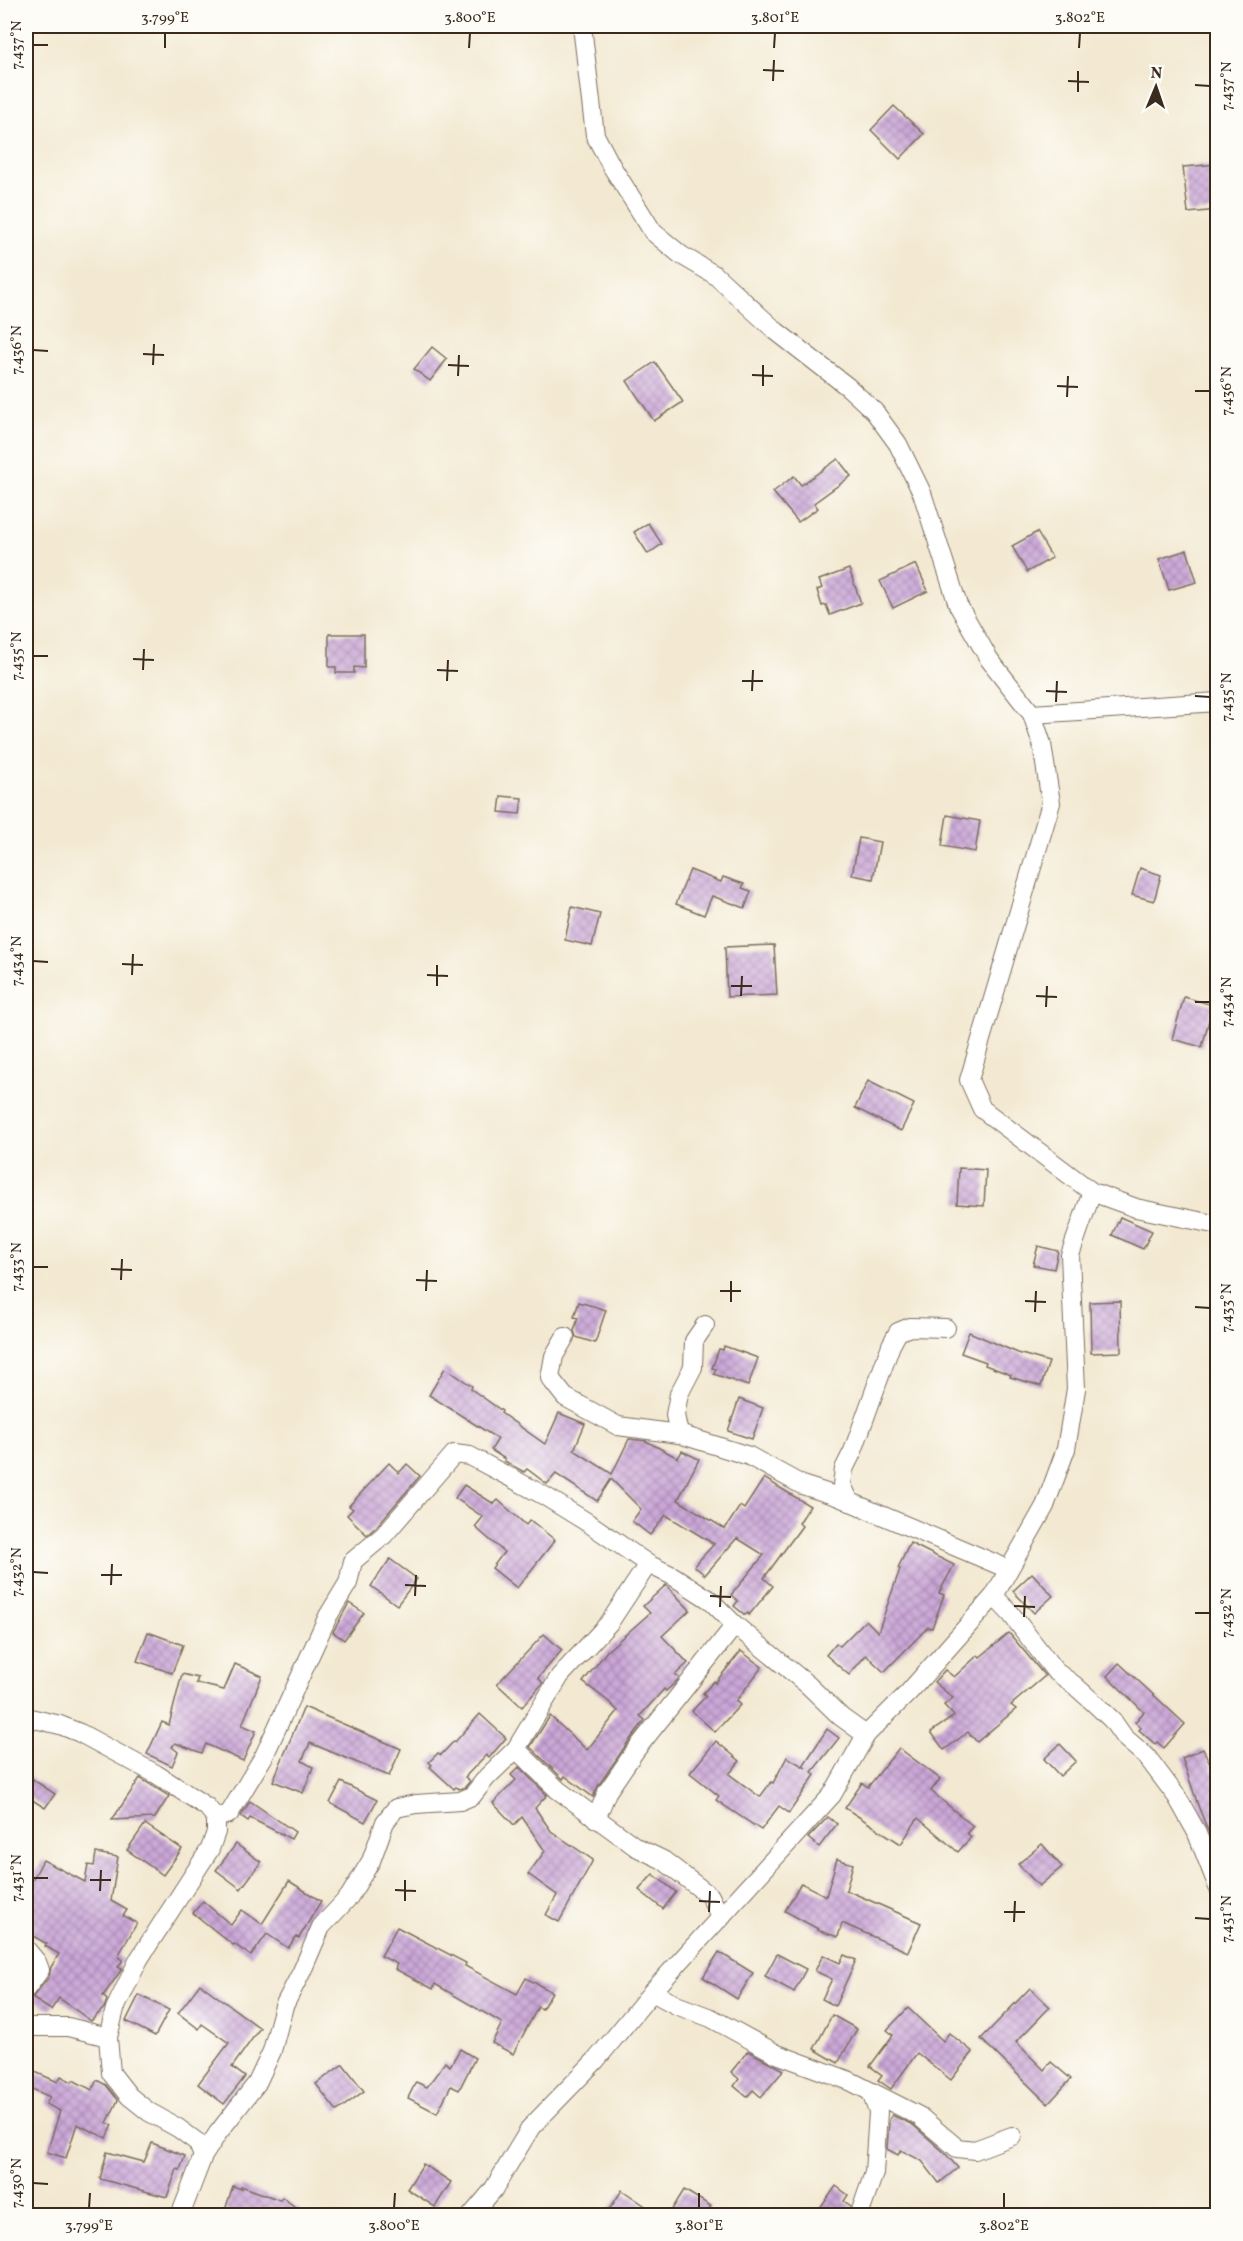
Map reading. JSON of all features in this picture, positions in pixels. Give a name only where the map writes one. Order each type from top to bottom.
[{"type":"street","points":[[582,26],[595,135],[612,167],[653,232],[681,255],[715,274],[776,331],[848,387],[874,411],[898,444],[922,493],[958,605],[989,659],[1032,714],[1042,744],[1051,803],[969,1080],[982,1109],[1092,1192],[1136,1208],[1218,1225]]},
{"type":"street","points":[[1032,714],[1218,702]]},
{"type":"street","points":[[471,2216],[493,2190],[531,2127],[596,2060],[652,1992],[832,1795],[866,1735],[909,1692],[993,1596],[1046,1506],[1066,1449],[1076,1389],[1070,1255],[1092,1192]]},
{"type":"street","points":[[679,1434],[675,1415],[679,1394],[693,1367],[693,1341],[705,1325]]},
{"type":"street","points":[[849,1502],[843,1485],[844,1468],[853,1451],[891,1345],[898,1332],[910,1327],[946,1328]]},
{"type":"street","points":[[565,1337],[554,1356],[550,1378],[565,1397],[618,1426],[679,1434],[749,1456],[802,1485],[849,1502],[1008,1569]]},
{"type":"street","points":[[216,1818],[229,1814],[264,1756],[328,1616],[348,1583],[354,1560],[384,1535],[454,1454],[470,1455],[543,1495],[608,1535],[648,1564],[673,1576],[710,1600],[735,1625],[808,1685],[841,1717],[866,1735]]},
{"type":"street","points":[[180,2216],[203,2156],[257,2083],[272,2051],[284,2006],[321,1928],[349,1897],[371,1861],[385,1822],[396,1808],[416,1804],[460,1801],[472,1796],[487,1777],[516,1749],[560,1676],[609,1623],[648,1564]]},
{"type":"street","points":[[993,1596],[1011,1614],[1055,1671],[1092,1701],[1112,1720],[1124,1737],[1147,1757],[1177,1797],[1196,1831],[1218,1887]]},
{"type":"street","points":[[596,1819],[607,1792],[635,1751],[735,1625]]},
{"type":"street","points":[[26,1717],[60,1725],[80,1733],[156,1774],[207,1808],[216,1818],[216,1832],[210,1849],[139,1959],[115,2009],[108,2037],[111,2073],[129,2096],[149,2112],[178,2128],[197,2142],[203,2156]]},
{"type":"street","points":[[516,1749],[558,1790],[596,1819],[636,1847],[663,1860],[710,1896],[721,1918]]},
{"type":"street","points":[[26,1950],[37,1962],[40,1970],[26,1989]]},
{"type":"street","points":[[652,1992],[676,2005],[711,2018],[777,2054],[850,2081],[919,2116],[957,2148],[975,2150],[1012,2136]]},
{"type":"street","points":[[26,2027],[68,2027],[108,2037]]},
{"type":"street","points":[[859,2216],[874,2174],[878,2112],[871,2092]]},
{"type":"building","points":[[894,106],[924,134],[900,159],[871,130]]},
{"type":"building","points":[[1218,164],[1218,210],[1188,213],[1183,167]]},
{"type":"building","points":[[432,347],[447,359],[430,381],[414,369]]},
{"type":"building","points":[[655,362],[683,402],[654,421],[627,381]]},
{"type":"building","points":[[838,459],[851,476],[814,503],[818,508],[798,522],[773,492],[794,476],[801,485]]},
{"type":"building","points":[[648,523],[662,544],[648,554],[634,532]]},
{"type":"building","points":[[1037,532],[1052,558],[1027,572],[1012,546]]},
{"type":"building","points":[[1187,550],[1197,582],[1169,590],[1159,559]]},
{"type":"building","points":[[916,564],[928,591],[893,608],[880,581]]},
{"type":"building","points":[[849,569],[861,603],[830,615],[826,605],[822,606],[817,590],[822,588],[819,580]]},
{"type":"building","points":[[329,634],[364,634],[364,668],[354,667],[354,673],[336,673],[336,667],[329,667]]},
{"type":"building","points":[[501,796],[522,798],[520,814],[499,812]]},
{"type":"building","points":[[947,815],[980,821],[975,852],[942,846]]},
{"type":"building","points":[[859,838],[880,842],[873,879],[852,875]]},
{"type":"building","points":[[1140,868],[1161,875],[1154,901],[1132,895]]},
{"type":"building","points":[[690,870],[721,882],[723,877],[744,884],[742,888],[751,891],[745,908],[712,896],[704,915],[676,904]]},
{"type":"building","points":[[572,907],[600,914],[592,946],[565,940]]},
{"type":"building","points":[[774,945],[777,995],[727,997],[725,947]]},
{"type":"building","points":[[1184,997],[1213,1005],[1202,1047],[1172,1039]]},
{"type":"building","points":[[868,1081],[914,1104],[901,1131],[855,1108]]},
{"type":"building","points":[[959,1168],[986,1170],[984,1206],[957,1204]]},
{"type":"building","points":[[1120,1217],[1152,1231],[1143,1249],[1112,1235]]},
{"type":"building","points":[[1038,1246],[1058,1251],[1054,1269],[1033,1265]]},
{"type":"building","points":[[1120,1301],[1121,1352],[1091,1353],[1090,1302]]},
{"type":"building","points":[[579,1302],[606,1310],[595,1343],[576,1337],[574,1331],[578,1318],[574,1317]]},
{"type":"building","points":[[969,1332],[1018,1353],[1049,1362],[1041,1386],[1010,1377],[1011,1375],[985,1365],[986,1362],[961,1353]]},
{"type":"building","points":[[724,1346],[758,1358],[748,1386],[714,1374],[716,1369],[712,1368],[719,1349],[723,1350]]},
{"type":"building","points":[[445,1368],[472,1386],[471,1389],[502,1411],[501,1413],[545,1444],[559,1413],[585,1424],[574,1450],[612,1474],[629,1439],[646,1441],[678,1458],[682,1451],[699,1459],[678,1500],[725,1529],[740,1506],[744,1509],[764,1478],[810,1506],[799,1523],[802,1526],[764,1578],[773,1586],[749,1615],[748,1613],[745,1615],[734,1606],[738,1601],[731,1595],[764,1555],[737,1538],[705,1575],[694,1566],[714,1544],[666,1515],[650,1535],[632,1521],[641,1509],[611,1479],[597,1501],[556,1474],[547,1484],[527,1469],[524,1472],[504,1461],[505,1459],[491,1450],[498,1439],[429,1395]]},
{"type":"building","points":[[739,1399],[763,1408],[752,1439],[728,1431]]},
{"type":"building","points":[[389,1463],[399,1473],[407,1464],[420,1476],[367,1535],[347,1515],[353,1509],[349,1506]]},
{"type":"building","points":[[464,1485],[494,1504],[498,1500],[526,1525],[530,1520],[555,1540],[517,1588],[492,1568],[504,1552],[475,1527],[483,1517],[455,1498]]},
{"type":"building","points":[[910,1543],[954,1565],[939,1593],[944,1595],[932,1628],[928,1627],[884,1672],[866,1655],[849,1675],[826,1655],[836,1643],[840,1646],[866,1620],[878,1632],[900,1569],[898,1568]]},
{"type":"building","points":[[390,1559],[417,1579],[397,1605],[371,1586]]},
{"type":"building","points":[[1032,1573],[1053,1596],[1034,1613],[1013,1591]]},
{"type":"building","points":[[666,1585],[690,1610],[662,1636],[688,1663],[675,1675],[679,1678],[675,1683],[666,1691],[664,1689],[640,1716],[645,1720],[598,1786],[593,1797],[565,1776],[563,1779],[530,1747],[550,1716],[587,1750],[618,1711],[583,1682],[607,1651],[650,1613],[643,1606]]},
{"type":"building","points":[[349,1603],[364,1613],[344,1640],[333,1632]]},
{"type":"building","points":[[148,1632],[183,1645],[172,1673],[137,1661]]},
{"type":"building","points":[[1009,1633],[1045,1676],[1011,1705],[1016,1709],[977,1742],[968,1732],[944,1750],[931,1732],[954,1716],[944,1705],[953,1698],[934,1682],[945,1670],[954,1677],[978,1655],[980,1657]]},
{"type":"building","points":[[544,1634],[562,1650],[538,1678],[543,1683],[522,1707],[497,1684]]},
{"type":"building","points":[[741,1651],[762,1667],[736,1701],[740,1705],[715,1732],[692,1711],[706,1696],[703,1693],[714,1681],[715,1683]]},
{"type":"building","points":[[1119,1663],[1185,1724],[1164,1748],[1157,1742],[1155,1744],[1139,1730],[1141,1728],[1135,1722],[1144,1712],[1107,1676]]},
{"type":"building","points":[[235,1664],[262,1676],[242,1725],[256,1731],[243,1761],[206,1744],[202,1753],[175,1743],[172,1747],[178,1752],[172,1766],[147,1754],[162,1722],[169,1725],[182,1674],[198,1678],[196,1683],[224,1690]]},
{"type":"building","points":[[304,1707],[401,1749],[389,1776],[310,1743],[302,1761],[313,1767],[303,1793],[273,1781]]},
{"type":"building","points":[[480,1714],[506,1738],[489,1758],[486,1755],[465,1777],[470,1781],[465,1787],[454,1789],[430,1767],[432,1765],[429,1762],[455,1742]]},
{"type":"building","points":[[827,1729],[839,1738],[812,1772],[815,1775],[789,1813],[779,1806],[761,1830],[716,1800],[719,1796],[690,1773],[716,1741],[740,1761],[729,1774],[760,1797],[771,1782],[773,1783],[787,1757],[806,1768],[803,1766]]},
{"type":"building","points":[[1060,1744],[1076,1761],[1060,1776],[1044,1759]]},
{"type":"building","points":[[899,1748],[940,1779],[931,1791],[973,1826],[967,1833],[971,1837],[958,1852],[918,1818],[901,1844],[845,1808],[862,1783],[868,1787]]},
{"type":"building","points":[[1203,1749],[1218,1781],[1217,1853],[1182,1758]]},
{"type":"building","points":[[519,1767],[547,1795],[535,1808],[551,1831],[593,1860],[559,1922],[546,1915],[557,1895],[528,1874],[545,1851],[522,1817],[514,1825],[493,1803],[516,1780],[511,1775]]},
{"type":"building","points":[[26,1775],[55,1794],[45,1808],[26,1796]]},
{"type":"building","points":[[140,1778],[169,1796],[155,1818],[112,1820]]},
{"type":"building","points":[[341,1782],[377,1800],[365,1822],[330,1803]]},
{"type":"building","points":[[250,1801],[295,1832],[291,1839],[250,1818],[248,1821],[241,1816]]},
{"type":"building","points":[[828,1817],[837,1824],[819,1847],[808,1838]]},
{"type":"building","points":[[145,1824],[182,1849],[163,1875],[127,1850]]},
{"type":"building","points":[[236,1844],[261,1862],[241,1889],[216,1870]]},
{"type":"building","points":[[1042,1844],[1062,1867],[1039,1886],[1018,1864]]},
{"type":"building","points":[[96,1853],[118,1857],[111,1901],[127,1910],[123,1916],[137,1923],[118,1956],[123,1960],[118,1967],[122,1969],[103,1996],[107,2000],[104,2008],[91,2021],[59,1998],[51,2010],[32,1998],[49,1977],[51,1967],[59,1954],[26,1932],[26,1892],[43,1860],[85,1882],[88,1865],[94,1866]]},
{"type":"building","points":[[837,1859],[853,1864],[846,1890],[921,1923],[908,1952],[842,1923],[838,1937],[817,1930],[785,1911],[801,1883],[826,1896]]},
{"type":"building","points":[[653,1874],[676,1892],[663,1909],[639,1890]]},
{"type":"building","points":[[289,1881],[321,1901],[299,1938],[296,1937],[288,1948],[267,1934],[251,1956],[233,1945],[193,1913],[203,1901],[231,1925],[242,1910],[262,1924]]},
{"type":"building","points":[[397,1927],[466,1963],[465,1966],[517,1994],[526,1978],[552,1992],[542,2009],[538,2007],[513,2054],[492,2043],[502,2023],[435,1984],[433,1989],[395,1969],[397,1964],[381,1956]]},
{"type":"building","points":[[719,1952],[753,1973],[737,1999],[703,1977]]},
{"type":"building","points":[[777,1954],[806,1969],[794,1992],[765,1976]]},
{"type":"building","points":[[823,1955],[840,1963],[844,1955],[856,1960],[835,2006],[822,1999],[832,1979],[815,1971]]},
{"type":"building","points":[[200,1984],[260,2028],[232,2067],[245,2077],[224,2104],[198,2084],[229,2043],[202,2024],[199,2029],[178,2013]]},
{"type":"building","points":[[1030,1988],[1050,2007],[1016,2042],[1044,2070],[1051,2062],[1071,2079],[1048,2104],[981,2039]]},
{"type":"building","points":[[139,1995],[169,2010],[155,2036],[126,2021]]},
{"type":"building","points":[[908,2008],[943,2041],[949,2033],[973,2052],[951,2080],[917,2053],[891,2089],[878,2080],[882,2075],[870,2066],[893,2035],[887,2030]]},
{"type":"building","points":[[832,2015],[857,2029],[838,2063],[814,2049]]},
{"type":"building","points":[[460,2049],[475,2058],[459,2090],[451,2086],[437,2113],[408,2098],[416,2082],[427,2087],[445,2062],[450,2066]]},
{"type":"building","points":[[748,2051],[784,2070],[761,2097],[753,2090],[747,2097],[734,2086],[739,2079],[731,2072]]},
{"type":"building","points":[[343,2064],[364,2091],[337,2111],[316,2084]]},
{"type":"building","points":[[26,2068],[58,2082],[61,2076],[72,2082],[73,2080],[92,2090],[97,2080],[106,2085],[118,2100],[107,2123],[112,2125],[106,2138],[77,2124],[66,2158],[47,2152],[60,2111],[46,2104],[50,2097],[26,2086]]},
{"type":"building","points":[[892,2115],[913,2125],[945,2153],[958,2168],[939,2183],[922,2161],[901,2150],[898,2155],[887,2149],[889,2120]]},
{"type":"building","points":[[152,2143],[185,2156],[180,2170],[177,2169],[167,2197],[100,2179],[107,2152],[144,2162]]},
{"type":"building","points":[[423,2164],[451,2182],[435,2207],[407,2189]]},
{"type":"building","points":[[233,2186],[241,2189],[241,2186],[280,2200],[282,2197],[307,2216],[240,2216],[225,2210]]},
{"type":"building","points":[[836,2186],[848,2195],[844,2201],[851,2206],[848,2216],[815,2216]]},
{"type":"building","points":[[622,2190],[660,2216],[605,2216]]},
{"type":"building","points":[[684,2190],[711,2206],[705,2216],[668,2216]]}]
